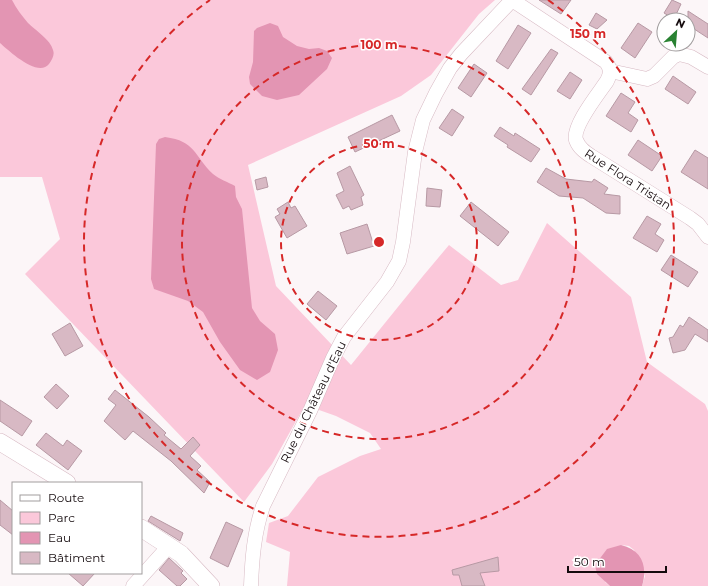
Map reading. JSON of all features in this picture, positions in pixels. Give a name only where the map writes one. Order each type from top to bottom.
[{"type":"street","points":[[512,0],[606,62],[610,71],[647,79],[654,76],[673,57],[679,54],[691,57],[708,67]]},
{"type":"street","name":"Rue du Château d'Eau","points":[[251,586],[253,546],[258,521],[263,506],[310,411],[333,358],[344,337],[387,282],[399,261],[403,242],[414,152],[423,120],[436,92],[457,58],[512,0]]},
{"type":"street","name":"Rue Flora Tristan","points":[[610,71],[607,81],[576,130],[576,140],[579,146],[591,156],[690,218],[698,224],[708,237]]},
{"type":"street","points":[[0,442],[66,482]]},
{"type":"street","points":[[142,529],[181,554],[211,586]]},
{"type":"street","points":[[133,586],[169,546]]},
{"type":"green space","points":[[0,0],[495,0],[479,14],[431,75],[401,96],[248,165],[276,286],[351,365],[449,245],[501,285],[518,280],[547,223],[631,297],[647,362],[705,404],[708,411],[708,586],[642,586],[645,576],[634,550],[629,546],[621,545],[605,582],[610,586],[287,586],[290,552],[266,542],[269,523],[288,516],[318,477],[360,456],[381,449],[370,433],[336,416],[305,405],[272,464],[244,502],[25,274],[60,239],[42,177],[0,177]]},
{"type":"water","points":[[0,0],[12,0],[28,23],[52,46],[54,54],[49,64],[38,68],[31,66],[0,43]]},
{"type":"water","points":[[270,23],[278,26],[283,37],[297,46],[309,49],[319,48],[327,51],[332,58],[327,69],[299,95],[277,100],[262,96],[250,84],[249,77],[253,62],[254,31],[257,28]]},
{"type":"water","points":[[165,137],[183,142],[189,146],[213,174],[235,186],[236,197],[242,209],[252,308],[260,321],[275,334],[278,350],[270,372],[257,380],[240,370],[220,342],[203,312],[188,301],[154,289],[151,279],[156,144],[159,139]]},
{"type":"water","points":[[621,545],[634,551],[642,560],[644,566],[644,579],[642,586],[610,586],[597,574],[595,565],[607,549]]},
{"type":"building","points":[[539,0],[571,0],[561,14]]},
{"type":"building","points":[[672,0],[681,4],[677,12],[665,12]]},
{"type":"building","points":[[596,13],[607,20],[597,29],[589,25]]},
{"type":"building","points":[[696,16],[708,24],[708,38],[696,30]]},
{"type":"building","points":[[638,23],[652,32],[635,58],[621,48]]},
{"type":"building","points":[[518,25],[531,33],[508,69],[496,61]]},
{"type":"building","points":[[551,49],[558,53],[531,95],[522,89]]},
{"type":"building","points":[[474,64],[487,73],[471,97],[458,88]]},
{"type":"building","points":[[570,72],[582,80],[570,99],[557,91]]},
{"type":"building","points":[[673,76],[696,92],[688,104],[665,89]]},
{"type":"building","points":[[621,93],[635,102],[628,113],[638,120],[631,132],[606,116]]},
{"type":"building","points":[[452,109],[464,117],[452,136],[439,128]]},
{"type":"building","points":[[392,115],[400,131],[355,152],[348,137]]},
{"type":"building","points":[[500,127],[514,136],[515,133],[540,149],[531,162],[507,147],[508,145],[494,136]]},
{"type":"building","points":[[638,140],[662,156],[652,171],[628,155]]},
{"type":"building","points":[[695,150],[708,158],[708,189],[681,172]]},
{"type":"building","points":[[350,166],[364,195],[361,197],[363,205],[351,210],[349,206],[343,209],[336,195],[344,191],[337,173]]},
{"type":"building","points":[[546,168],[566,179],[592,182],[594,179],[608,188],[604,194],[620,196],[620,214],[606,213],[583,198],[559,196],[537,182]]},
{"type":"building","points":[[266,177],[268,187],[257,190],[255,180]]},
{"type":"building","points":[[427,188],[442,190],[440,207],[426,206]]},
{"type":"building","points":[[288,202],[291,208],[295,206],[307,226],[287,238],[275,217],[280,214],[277,209]]},
{"type":"building","points":[[471,202],[509,232],[498,246],[460,216]]},
{"type":"building","points":[[647,216],[661,224],[655,234],[664,240],[657,252],[633,238]]},
{"type":"building","points":[[367,224],[374,246],[347,254],[340,233]]},
{"type":"building","points":[[671,255],[698,272],[688,287],[661,270]]},
{"type":"building","points":[[318,291],[337,306],[326,320],[307,304]]},
{"type":"building","points":[[689,317],[708,330],[708,342],[695,334],[685,350],[673,353],[669,338],[673,337],[680,325],[683,327]]},
{"type":"building","points":[[70,323],[83,346],[65,356],[52,334]]},
{"type":"building","points":[[56,384],[69,396],[57,409],[44,397]]},
{"type":"building","points":[[115,390],[149,417],[166,433],[164,435],[181,449],[193,437],[200,445],[190,456],[201,466],[197,470],[210,482],[204,493],[171,461],[133,431],[125,440],[104,421],[116,405],[108,399]]},
{"type":"building","points":[[0,400],[32,421],[22,436],[0,421]]},
{"type":"building","points":[[46,433],[63,446],[67,440],[82,451],[68,470],[36,445]]},
{"type":"building","points":[[0,500],[12,510],[12,534],[0,525]]},
{"type":"building","points":[[151,516],[183,533],[180,541],[148,521]]},
{"type":"building","points":[[226,522],[243,530],[228,567],[210,558]]},
{"type":"building","points":[[498,557],[499,571],[480,573],[485,586],[462,586],[459,575],[453,575],[452,570]]},
{"type":"building","points":[[169,558],[183,571],[181,573],[187,579],[180,586],[177,586],[159,570]]},
{"type":"building","points":[[69,574],[94,574],[83,586]]}]
